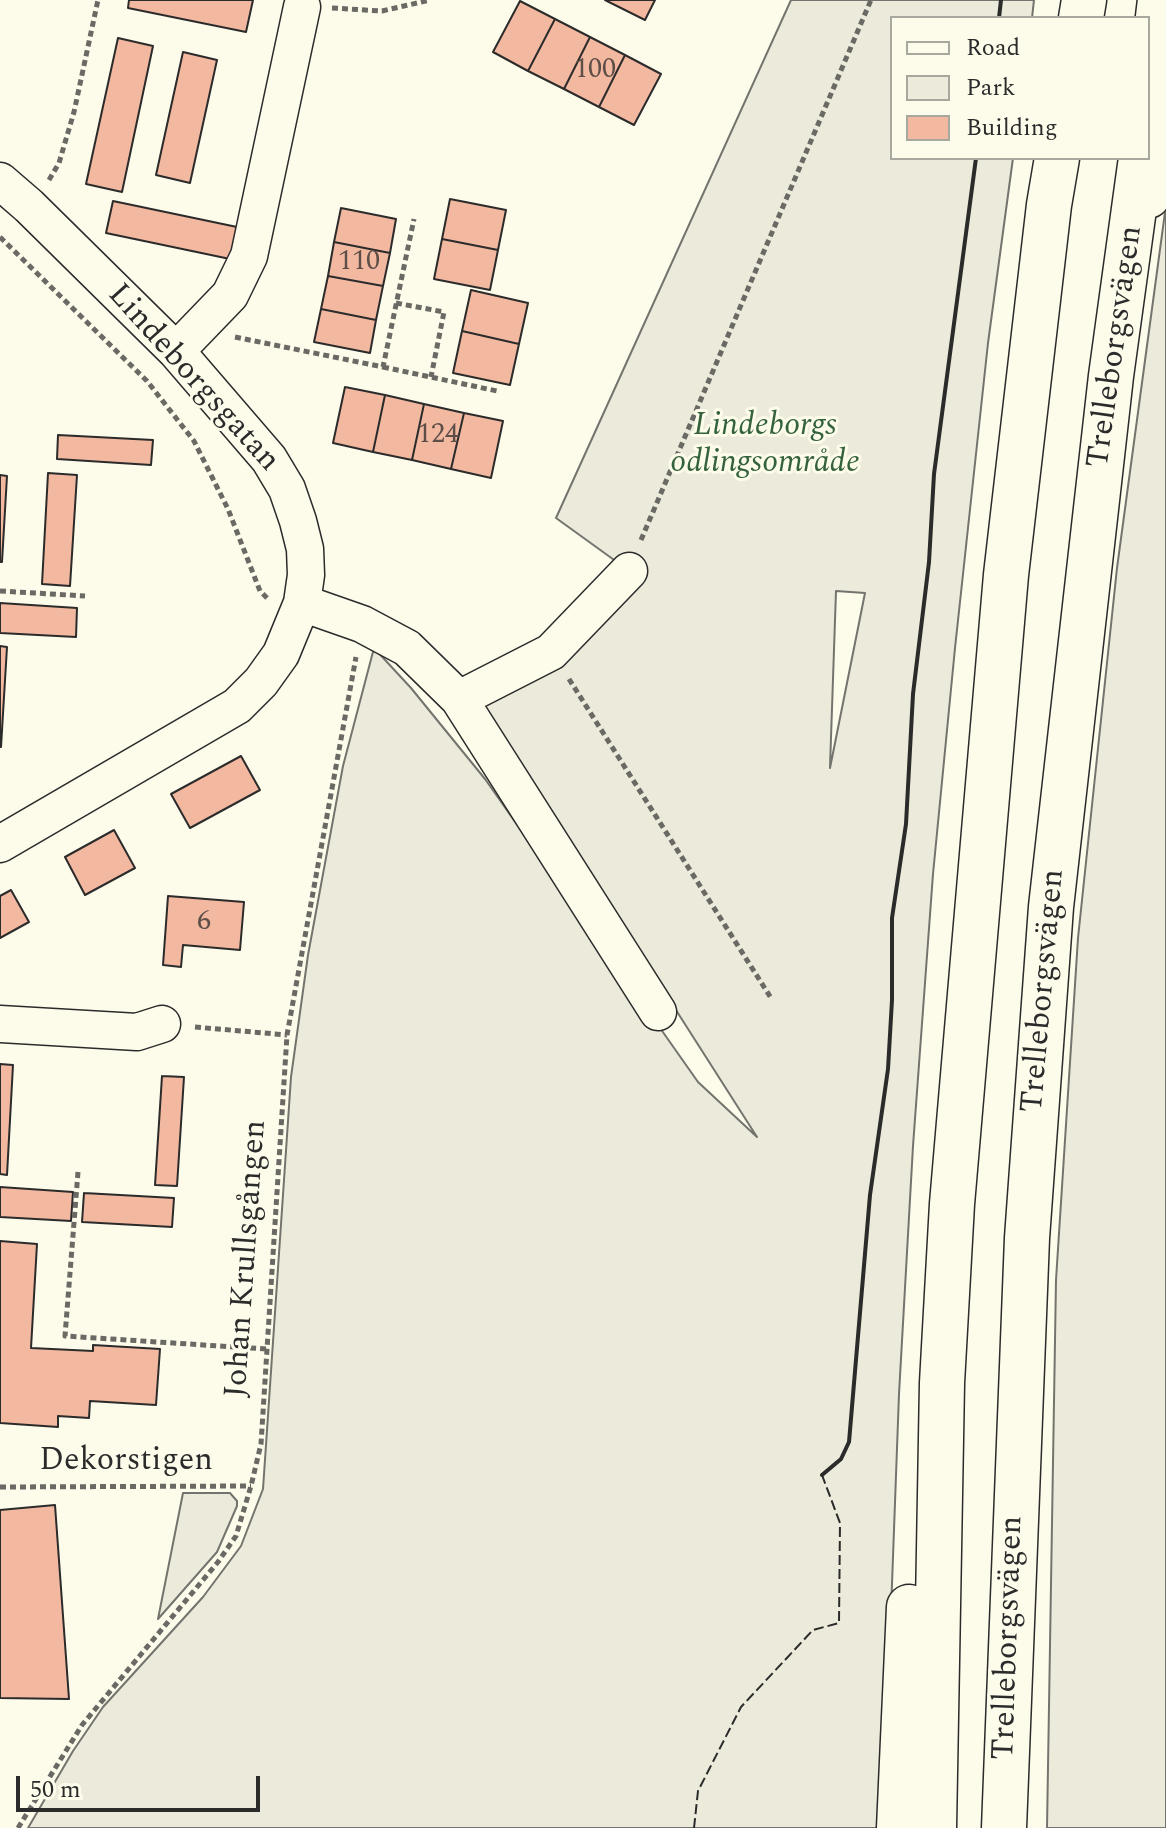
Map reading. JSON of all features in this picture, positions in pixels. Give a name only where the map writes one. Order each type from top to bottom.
[{"type":"highway","points":[[1150,83],[1160,0]]},
{"type":"highway","points":[[1134,223],[1155,183],[1166,131]]},
{"type":"highway","points":[[934,1828],[942,1383],[952,1204],[1006,575],[1057,160]]},
{"type":"highway","name":"Trelleborgsvägen","points":[[1004,1828],[1027,1238],[1051,907],[1111,376],[1141,160]]},
{"type":"highway","points":[[899,1828],[912,1549],[921,1457],[942,1383]]},
{"type":"highway","points":[[1008,1682],[1026,1791],[1027,1828]]},
{"type":"street","points":[[188,340],[230,295],[249,256],[302,7]]},
{"type":"street","name":"Lindeborgsgatan","points":[[0,181],[188,340],[287,489],[305,549],[306,575],[302,603],[281,654],[261,682],[237,706],[0,844]]},
{"type":"street","points":[[459,699],[551,652],[629,571]]},
{"type":"street","points":[[302,603],[362,624],[407,648],[459,699],[658,1012]]},
{"type":"street","points":[[0,1024],[137,1032],[162,1024]]},
{"type":"path","points":[[98,0],[74,112],[59,163],[29,206],[1,238],[147,381],[194,441],[228,509],[260,591],[272,602],[302,603]]},
{"type":"path","points":[[302,7],[382,11],[430,0]]},
{"type":"path","points":[[629,571],[871,0]]},
{"type":"path","points":[[383,367],[414,219]]},
{"type":"path","points":[[396,303],[444,312],[431,377]]},
{"type":"path","points":[[188,340],[383,367],[497,391]]},
{"type":"path","points":[[0,591],[85,596]]},
{"type":"path","name":"Johan Krullsgången","points":[[18,1828],[82,1725],[218,1562],[236,1536],[251,1486],[261,1444],[287,1035],[362,624]]},
{"type":"path","points":[[551,652],[771,998]]},
{"type":"path","points":[[162,1024],[287,1035]]},
{"type":"path","points":[[78,1172],[65,1336],[267,1349]]},
{"type":"path","name":"Dekorstigen","points":[[0,1487],[251,1486]]},
{"type":"green space","name":"Lindeborgs odlingsområde","points":[[791,0],[1034,0],[1032,16],[890,16],[890,160],[1013,160],[988,343],[933,874],[899,1394],[883,1828],[28,1828],[103,1707],[203,1597],[241,1546],[263,1489],[291,1077],[308,955],[343,766],[374,648],[485,779],[698,1082],[757,1137],[480,703],[628,570],[556,518]],"holes":[[[836,591],[865,593],[830,768]]]},
{"type":"green space","points":[[1166,205],[1166,1828],[1047,1828],[1056,1280],[1078,938],[1117,568]]},
{"type":"green space","points":[[183,1493],[230,1493],[237,1506],[217,1552],[158,1619]]},
{"type":"building","points":[[129,0],[253,0],[246,32],[128,8]]},
{"type":"building","points":[[605,0],[655,0],[645,20]]},
{"type":"building","points":[[520,1],[555,19],[528,71],[493,52]]},
{"type":"building","points":[[555,19],[590,37],[564,89],[528,71]]},
{"type":"building","points":[[590,37],[625,55],[599,107],[564,89]]},
{"type":"building","points":[[118,38],[153,46],[122,192],[86,184]]},
{"type":"building","points":[[183,52],[217,60],[190,183],[156,175]]},
{"type":"building","points":[[625,55],[661,74],[634,125],[599,107]]},
{"type":"building","points":[[450,199],[506,210],[498,250],[442,239]]},
{"type":"building","points":[[113,201],[237,227],[230,259],[106,233]]},
{"type":"building","points":[[341,208],[396,219],[390,253],[334,242]]},
{"type":"building","points":[[442,239],[498,250],[490,290],[434,279]]},
{"type":"building","points":[[334,242],[390,253],[383,286],[328,276]]},
{"type":"building","points":[[328,276],[383,286],[376,320],[321,309]]},
{"type":"building","points":[[471,290],[528,303],[519,344],[462,331]]},
{"type":"building","points":[[321,309],[376,320],[370,353],[314,342]]},
{"type":"building","points":[[462,331],[519,344],[510,385],[453,373]]},
{"type":"building","points":[[345,387],[385,395],[373,452],[333,443]]},
{"type":"building","points":[[385,395],[424,404],[412,460],[373,452]]},
{"type":"building","points":[[424,404],[464,413],[451,469],[412,460]]},
{"type":"building","points":[[464,413],[503,421],[491,478],[451,469]]},
{"type":"building","points":[[58,435],[153,440],[151,465],[57,459]]},
{"type":"building","points":[[48,473],[77,475],[70,586],[42,584]]},
{"type":"building","points":[[0,475],[7,476],[2,562],[0,562]]},
{"type":"building","points":[[0,603],[77,608],[76,637],[0,633]]},
{"type":"building","points":[[0,646],[7,647],[1,747],[0,747]]},
{"type":"building","points":[[241,756],[260,790],[190,828],[171,794]]},
{"type":"building","points":[[114,830],[135,868],[85,895],[65,857]]},
{"type":"building","points":[[11,890],[29,922],[0,938],[0,896]]},
{"type":"building","points":[[168,896],[244,902],[240,950],[183,945],[181,967],[163,965]]},
{"type":"building","points":[[0,1064],[13,1065],[7,1175],[0,1174]]},
{"type":"building","points":[[162,1076],[184,1077],[177,1186],[155,1185]]},
{"type":"building","points":[[0,1187],[73,1192],[71,1221],[0,1217]]},
{"type":"building","points":[[84,1193],[174,1198],[172,1227],[82,1222]]},
{"type":"building","points":[[0,1241],[37,1244],[31,1348],[93,1351],[93,1345],[160,1349],[156,1405],[90,1401],[89,1418],[58,1416],[58,1427],[0,1423]]},
{"type":"building","points":[[55,1505],[69,1699],[0,1698],[0,1510]]},
{"type":"fence","points":[[694,1828],[698,1791],[741,1707],[813,1630],[839,1623],[840,1523],[822,1475]]},
{"type":"wall","points":[[999,16],[1001,0]]},
{"type":"wall","points":[[822,1475],[841,1459],[849,1442],[870,1195],[888,1069],[892,918],[906,824],[913,694],[929,562],[934,474],[976,160]]}]
